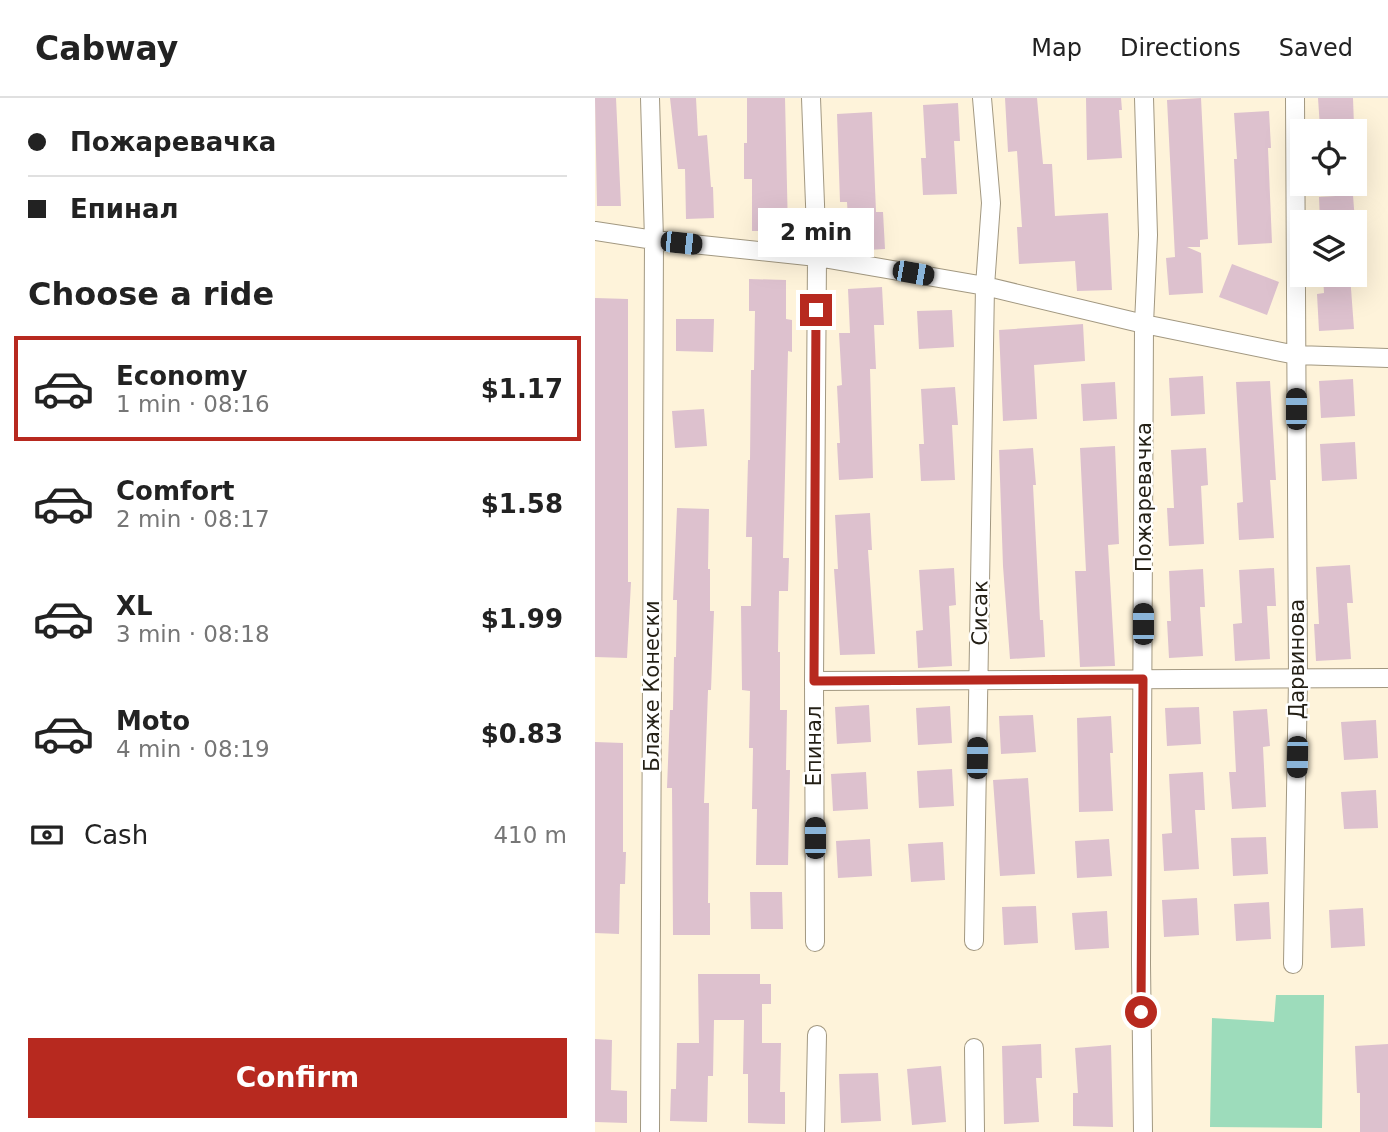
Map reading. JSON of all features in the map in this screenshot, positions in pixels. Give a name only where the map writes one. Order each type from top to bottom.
[{"type":"street","name":"Блаже Конески","points":[[650,98],[654,240],[650,1132]]},
{"type":"street","name":"Епинал","points":[[811,98],[812,186],[817,257],[815,942]]},
{"type":"street","name":"Сисак","points":[[974,941],[985,286],[991,202],[982,98]]},
{"type":"street","name":"Пожаревачка","points":[[1143,1132],[1141,950],[1144,324],[1148,236],[1145,98]]},
{"type":"street","name":"Дарвинова","points":[[1293,964],[1298,679],[1295,98]]},
{"type":"street","points":[[595,231],[817,257],[985,286],[1144,324],[1296,355],[1388,358]]},
{"type":"street","points":[[814,681],[1388,678]]},
{"type":"street","points":[[815,1132],[817,1035]]},
{"type":"street","points":[[974,1048],[975,1132]]},
{"type":"green space","points":[[1276,995],[1324,995],[1322,1128],[1210,1127],[1212,1018],[1274,1022]]},
{"type":"building","points":[[595,98],[616,98],[621,206],[597,206]]},
{"type":"building","points":[[670,98],[696,98],[698,136],[707,135],[714,218],[686,219],[685,169],[678,169]]},
{"type":"building","points":[[747,98],[785,98],[788,231],[752,231],[752,179],[744,179]]},
{"type":"building","points":[[1005,98],[1037,98],[1043,164],[1052,164],[1055,216],[1108,213],[1112,290],[1077,291],[1075,261],[1019,264],[1017,227],[1022,227],[1017,151],[1008,152]]},
{"type":"building","points":[[1086,98],[1121,98],[1122,110],[1119,110],[1122,158],[1087,160]]},
{"type":"building","points":[[1201,98],[1208,239],[1200,240],[1200,247],[1187,247],[1201,253],[1203,293],[1169,295],[1166,258],[1175,257],[1167,100]]},
{"type":"building","points":[[1318,98],[1353,98],[1354,119],[1319,119]]},
{"type":"building","points":[[958,103],[960,141],[954,141],[957,194],[923,195],[921,158],[926,158],[923,105]]},
{"type":"building","points":[[1269,111],[1272,243],[1238,245],[1234,113]]},
{"type":"building","points":[[872,112],[876,212],[883,212],[885,249],[850,251],[847,202],[840,202],[837,114]]},
{"type":"building","points":[[1353,196],[1354,210],[1320,210],[1319,197]]},
{"type":"building","points":[[1232,264],[1279,282],[1267,315],[1219,297]]},
{"type":"building","points":[[749,279],[786,280],[786,319],[792,320],[792,352],[788,351],[783,558],[789,558],[788,591],[779,591],[778,652],[780,710],[787,710],[786,770],[790,770],[788,865],[756,865],[757,809],[752,809],[753,748],[749,748],[750,691],[742,690],[741,606],[751,606],[752,537],[746,537],[755,311],[749,311]]},
{"type":"building","points":[[882,287],[884,325],[874,325],[876,369],[870,369],[873,478],[839,480],[837,386],[842,385],[839,333],[850,333],[848,289]]},
{"type":"building","points":[[1324,287],[1351,287],[1354,329],[1319,331],[1317,294],[1324,293]]},
{"type":"building","points":[[595,298],[628,299],[628,582],[631,582],[627,658],[595,657]]},
{"type":"building","points":[[952,310],[954,347],[919,349],[917,311]]},
{"type":"building","points":[[676,319],[714,319],[713,352],[676,351]]},
{"type":"building","points":[[1083,324],[1085,361],[1034,365],[1037,419],[1003,421],[999,330]]},
{"type":"building","points":[[1203,376],[1205,414],[1171,416],[1169,378]]},
{"type":"building","points":[[1353,379],[1355,416],[1321,418],[1319,381]]},
{"type":"building","points":[[1270,381],[1276,480],[1270,480],[1274,538],[1239,540],[1237,503],[1243,502],[1236,382]]},
{"type":"building","points":[[1115,382],[1117,419],[1083,421],[1081,384]]},
{"type":"building","points":[[955,387],[958,425],[952,425],[955,480],[921,481],[919,444],[924,444],[921,389]]},
{"type":"building","points":[[704,409],[707,446],[675,448],[672,411]]},
{"type":"building","points":[[1355,442],[1357,479],[1322,481],[1320,444]]},
{"type":"building","points":[[1115,446],[1119,544],[1108,545],[1115,666],[1080,667],[1075,571],[1086,571],[1080,448]]},
{"type":"building","points":[[1033,448],[1040,620],[1043,620],[1045,657],[1010,659],[1003,566],[999,450]]},
{"type":"building","points":[[1206,448],[1208,485],[1201,486],[1204,544],[1169,546],[1167,508],[1174,508],[1171,450]]},
{"type":"building","points":[[677,508],[709,509],[710,611],[714,611],[704,803],[709,803],[710,935],[673,935],[672,788],[667,788],[670,710],[673,710],[676,657],[677,600],[673,600]]},
{"type":"building","points":[[870,513],[872,550],[868,550],[875,654],[840,655],[834,569],[838,569],[835,515]]},
{"type":"building","points":[[1350,565],[1353,603],[1347,603],[1351,659],[1316,661],[1314,624],[1319,624],[1316,567]]},
{"type":"building","points":[[954,568],[956,605],[949,606],[952,666],[918,668],[916,631],[923,630],[919,570]]},
{"type":"building","points":[[1274,568],[1276,606],[1267,606],[1270,659],[1235,661],[1233,624],[1242,623],[1239,570]]},
{"type":"building","points":[[1203,569],[1205,607],[1200,607],[1203,656],[1169,658],[1169,571]]},
{"type":"building","points":[[869,705],[871,742],[837,744],[835,707]]},
{"type":"building","points":[[950,706],[952,743],[918,745],[916,708]]},
{"type":"building","points":[[1199,707],[1201,744],[1167,746],[1165,708]]},
{"type":"building","points":[[1267,709],[1270,746],[1263,747],[1266,807],[1232,809],[1229,772],[1236,772],[1233,711]]},
{"type":"building","points":[[1033,715],[1036,752],[1001,754],[999,716]]},
{"type":"building","points":[[1111,716],[1113,811],[1079,812],[1077,718]]},
{"type":"building","points":[[1376,720],[1378,758],[1344,760],[1341,722]]},
{"type":"building","points":[[595,742],[623,743],[623,852],[626,852],[625,884],[620,884],[619,934],[595,933]]},
{"type":"building","points":[[952,769],[954,806],[919,808],[917,771]]},
{"type":"building","points":[[866,772],[868,809],[833,811],[831,774]]},
{"type":"building","points":[[1203,772],[1205,810],[1195,810],[1199,869],[1164,871],[1162,834],[1172,833],[1169,774]]},
{"type":"building","points":[[1028,778],[1035,874],[1000,876],[993,780]]},
{"type":"building","points":[[1376,790],[1378,828],[1344,829],[1341,792]]},
{"type":"building","points":[[1266,837],[1268,874],[1233,876],[1231,838]]},
{"type":"building","points":[[870,839],[872,876],[838,878],[836,841]]},
{"type":"building","points":[[1109,839],[1112,876],[1077,878],[1075,841]]},
{"type":"building","points":[[943,842],[945,880],[911,882],[908,844]]},
{"type":"building","points":[[750,892],[782,892],[783,929],[751,929]]},
{"type":"building","points":[[1197,898],[1199,935],[1164,937],[1162,900]]},
{"type":"building","points":[[1269,902],[1271,939],[1236,941],[1234,904]]},
{"type":"building","points":[[1036,906],[1038,943],[1004,945],[1002,907]]},
{"type":"building","points":[[1363,908],[1365,946],[1331,948],[1329,910]]},
{"type":"building","points":[[1107,911],[1109,948],[1075,950],[1072,913]]},
{"type":"building","points":[[698,974],[760,974],[760,984],[771,984],[771,1004],[762,1004],[762,1043],[781,1043],[780,1092],[785,1092],[785,1124],[748,1123],[748,1074],[743,1074],[744,1020],[714,1020],[713,1076],[708,1076],[707,1122],[670,1121],[671,1089],[676,1089],[677,1043],[699,1043]]},
{"type":"building","points":[[595,1039],[612,1040],[611,1090],[627,1091],[627,1123],[595,1122]]},
{"type":"building","points":[[1041,1044],[1042,1078],[1036,1078],[1039,1122],[1004,1124],[1002,1046]]},
{"type":"building","points":[[1388,1044],[1388,1132],[1360,1132],[1360,1093],[1357,1093],[1355,1046]]},
{"type":"building","points":[[1111,1045],[1113,1127],[1073,1126],[1073,1093],[1078,1093],[1075,1048]]},
{"type":"building","points":[[941,1066],[946,1122],[912,1125],[907,1069]]},
{"type":"building","points":[[878,1073],[881,1121],[841,1123],[839,1074]]},
{"type":"route","points":[[816,310],[814,681],[1143,679],[1141,1012]]}]
